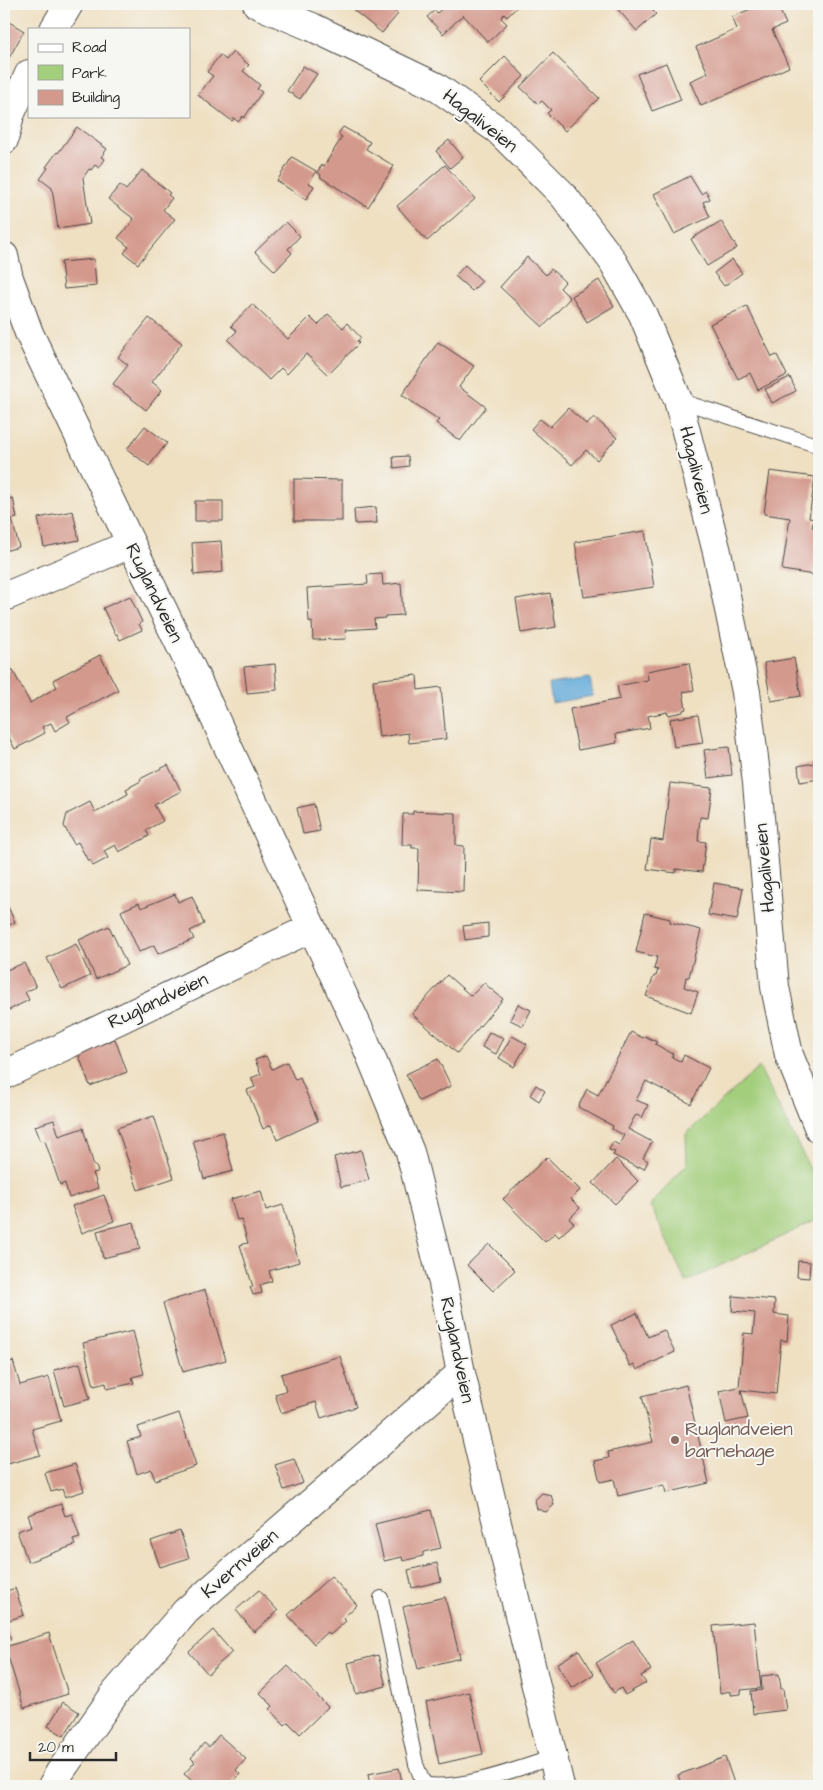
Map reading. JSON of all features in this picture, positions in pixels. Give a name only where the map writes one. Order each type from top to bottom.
[{"type":"street","points":[[55,28],[69,4]]},
{"type":"street","name":"Hagaliveien","points":[[257,4],[312,27],[434,86],[498,130],[563,195],[612,260],[643,316],[678,400],[717,552],[746,692],[757,782],[775,987],[790,1054],[819,1128]]},
{"type":"street","points":[[4,140],[10,114],[28,76]]},
{"type":"street","name":"Ruglandveien","points":[[4,256],[8,278],[29,334],[197,680],[364,1040],[410,1152],[443,1283],[461,1373],[560,1786]]},
{"type":"street","points":[[4,597],[131,544]]},
{"type":"street","name":"Ruglandveien","points":[[4,1074],[311,928]]},
{"type":"street","name":"Kvernveien","points":[[52,1786],[116,1692],[186,1611],[461,1373]]},
{"type":"lane","points":[[678,400],[819,446]]},
{"type":"lane","points":[[380,1598],[416,1764],[422,1780],[427,1785],[460,1783],[484,1778],[554,1757]]},
{"type":"green space","points":[[759,1067],[819,1187],[819,1219],[686,1282],[650,1205],[687,1164],[686,1134]]},
{"type":"water","points":[[590,678],[593,696],[552,703],[549,684]]},
{"type":"building","points":[[356,4],[385,4],[398,14],[382,33],[352,9]]},
{"type":"building","points":[[447,4],[453,4],[457,7],[460,4],[514,4],[517,7],[507,17],[504,14],[501,18],[507,24],[488,42],[463,15],[443,34],[427,17],[435,10],[437,13]]},
{"type":"building","points":[[613,4],[659,4],[652,10],[656,14],[637,31]]},
{"type":"building","points":[[754,4],[777,4],[786,24],[772,30],[789,67],[701,106],[690,81],[708,73],[696,47],[737,29],[732,17],[755,7]]},
{"type":"building","points":[[4,19],[24,31],[9,58],[4,55]]},
{"type":"building","points":[[233,52],[249,65],[243,71],[260,85],[257,89],[262,92],[244,118],[243,116],[238,122],[234,118],[232,121],[198,95],[213,76],[207,72],[220,55],[226,60]]},
{"type":"building","points":[[553,53],[599,98],[565,131],[547,113],[551,110],[542,101],[538,104],[520,87]]},
{"type":"building","points":[[505,56],[524,76],[499,102],[479,82]]},
{"type":"building","points":[[666,63],[681,100],[652,111],[637,74]]},
{"type":"building","points":[[303,66],[317,74],[300,99],[287,91]]},
{"type":"building","points":[[77,127],[107,149],[101,157],[105,159],[99,168],[95,165],[91,170],[89,169],[83,178],[90,224],[58,229],[52,188],[40,179],[48,168],[46,167]]},
{"type":"building","points":[[343,127],[370,142],[366,149],[394,166],[368,207],[320,177],[321,175],[317,172],[322,165],[324,166],[342,137],[338,134]]},
{"type":"building","points":[[449,140],[463,157],[450,168],[436,151]]},
{"type":"building","points":[[292,157],[316,171],[309,183],[314,186],[306,200],[277,181]]},
{"type":"building","points":[[445,165],[475,199],[427,241],[397,206]]},
{"type":"building","points":[[142,170],[170,193],[168,195],[172,198],[163,210],[175,219],[138,264],[124,253],[129,247],[118,238],[134,219],[108,199],[120,185],[126,190]]},
{"type":"building","points":[[690,176],[701,194],[706,191],[710,199],[703,202],[710,217],[674,234],[654,194]]},
{"type":"building","points":[[721,221],[737,248],[707,266],[691,239]]},
{"type":"building","points":[[286,222],[300,236],[288,249],[292,253],[275,271],[255,252]]},
{"type":"building","points":[[527,257],[546,275],[551,269],[565,282],[560,288],[570,298],[543,327],[500,287]]},
{"type":"building","points":[[94,259],[96,286],[64,289],[61,262]]},
{"type":"building","points":[[732,259],[742,273],[724,286],[714,273]]},
{"type":"building","points":[[465,265],[482,281],[472,291],[455,276]]},
{"type":"building","points":[[599,280],[614,306],[587,322],[572,296]]},
{"type":"building","points":[[252,304],[288,339],[310,317],[318,325],[328,314],[343,328],[347,323],[361,338],[357,341],[359,343],[328,375],[306,354],[287,374],[281,368],[269,380],[228,340],[237,331],[231,326]]},
{"type":"building","points":[[747,306],[772,357],[777,355],[787,375],[758,390],[750,373],[738,379],[710,324]]},
{"type":"building","points":[[149,318],[182,343],[152,382],[162,390],[146,410],[113,384],[128,365],[118,357]]},
{"type":"building","points":[[438,342],[474,366],[459,387],[486,407],[460,441],[436,423],[439,420],[402,395]]},
{"type":"building","points":[[790,377],[796,391],[772,403],[765,389]]},
{"type":"building","points":[[568,408],[587,425],[594,417],[617,438],[597,460],[586,450],[572,465],[531,429],[540,419],[550,427]]},
{"type":"building","points":[[145,426],[167,443],[149,466],[127,449]]},
{"type":"building","points":[[408,456],[409,466],[394,468],[393,457]]},
{"type":"building","points":[[770,471],[815,477],[809,518],[814,519],[812,527],[819,528],[819,566],[816,566],[814,575],[782,570],[790,518],[764,514]]},
{"type":"building","points":[[294,479],[342,480],[342,521],[294,521]]},
{"type":"building","points":[[4,484],[8,499],[13,498],[17,518],[12,519],[19,547],[4,551]]},
{"type":"building","points":[[195,501],[223,501],[223,521],[195,521]]},
{"type":"building","points":[[376,507],[377,523],[355,524],[354,509]]},
{"type":"building","points":[[73,511],[79,540],[44,547],[38,518]]},
{"type":"building","points":[[645,531],[654,587],[584,597],[575,542]]},
{"type":"building","points":[[221,541],[223,572],[194,575],[192,543]]},
{"type":"building","points":[[382,574],[383,585],[401,583],[403,615],[374,619],[375,628],[345,630],[346,639],[313,640],[312,622],[309,622],[307,588],[368,584],[367,575]]},
{"type":"building","points":[[550,593],[556,627],[521,633],[516,599]]},
{"type":"building","points":[[130,596],[142,622],[139,624],[142,630],[120,640],[117,634],[115,634],[103,608]]},
{"type":"building","points":[[100,655],[118,690],[67,717],[70,722],[55,731],[51,723],[42,727],[45,733],[15,749],[4,728],[4,673],[12,669],[30,703],[57,687],[53,680]]},
{"type":"building","points":[[794,658],[801,696],[771,701],[764,663]]},
{"type":"building","points":[[689,663],[694,690],[683,692],[686,709],[683,712],[668,715],[667,712],[648,716],[650,728],[616,734],[617,743],[578,750],[570,709],[620,699],[617,686],[648,680],[647,671]]},
{"type":"building","points":[[275,664],[277,690],[247,693],[244,667]]},
{"type":"building","points":[[417,675],[418,690],[441,687],[446,739],[409,743],[408,733],[379,737],[373,680]]},
{"type":"building","points":[[698,715],[703,743],[674,747],[670,719]]},
{"type":"building","points":[[729,747],[732,775],[708,778],[704,750]]},
{"type":"building","points":[[819,762],[819,779],[800,782],[798,766]]},
{"type":"building","points":[[168,765],[181,791],[154,805],[163,821],[146,830],[149,836],[119,852],[115,845],[104,851],[108,858],[93,866],[90,860],[88,861],[78,842],[74,844],[64,826],[67,814],[90,802],[95,812],[128,794],[126,789],[141,781],[140,779]]},
{"type":"building","points":[[670,783],[712,788],[708,818],[700,817],[698,841],[706,842],[702,872],[676,869],[676,873],[647,869],[651,839],[663,841]]},
{"type":"building","points":[[314,804],[320,831],[303,834],[297,808]]},
{"type":"building","points":[[413,811],[456,813],[456,845],[464,846],[463,892],[418,890],[419,848],[412,848],[412,845],[402,845],[403,814],[413,814]]},
{"type":"building","points":[[714,883],[743,888],[737,920],[708,915]]},
{"type":"building","points":[[175,894],[178,902],[192,896],[204,924],[190,931],[194,939],[158,954],[154,945],[139,952],[121,911],[139,903],[141,908]]},
{"type":"building","points":[[4,898],[15,922],[4,928]]},
{"type":"building","points":[[645,913],[670,919],[670,922],[701,930],[689,977],[686,977],[684,987],[698,992],[691,1013],[646,996],[658,970],[654,969],[657,957],[636,952]]},
{"type":"building","points":[[488,923],[488,937],[465,940],[463,926]]},
{"type":"building","points":[[109,926],[127,965],[96,979],[79,940]]},
{"type":"building","points":[[76,944],[90,976],[62,989],[47,958]]},
{"type":"building","points":[[24,963],[36,987],[25,992],[29,1000],[7,1011],[4,1003],[4,971]]},
{"type":"building","points":[[447,975],[471,996],[484,983],[503,999],[457,1053],[412,1014]]},
{"type":"building","points":[[518,1004],[531,1010],[523,1026],[510,1020]]},
{"type":"building","points":[[489,1032],[504,1038],[496,1054],[482,1047]]},
{"type":"building","points":[[631,1032],[657,1042],[655,1044],[673,1054],[672,1057],[681,1062],[684,1055],[709,1068],[691,1104],[646,1081],[636,1100],[648,1105],[642,1118],[637,1115],[635,1116],[628,1129],[652,1142],[643,1158],[648,1161],[644,1169],[639,1166],[638,1168],[613,1155],[615,1152],[609,1150],[613,1142],[619,1145],[624,1135],[612,1129],[613,1126],[578,1107],[587,1089],[598,1095]]},
{"type":"building","points":[[512,1036],[527,1044],[514,1067],[499,1058]]},
{"type":"building","points":[[115,1039],[127,1072],[90,1086],[78,1053]]},
{"type":"building","points":[[266,1056],[272,1069],[287,1062],[295,1080],[300,1078],[318,1121],[277,1140],[271,1125],[263,1129],[247,1090],[255,1087],[251,1078],[261,1074],[255,1060]]},
{"type":"building","points":[[438,1059],[451,1086],[419,1101],[406,1074]]},
{"type":"building","points":[[536,1085],[545,1091],[539,1101],[530,1095]]},
{"type":"building","points":[[154,1116],[174,1178],[138,1190],[117,1128]]},
{"type":"building","points":[[54,1120],[59,1136],[83,1128],[94,1166],[96,1166],[98,1172],[93,1173],[98,1188],[69,1198],[65,1183],[60,1185],[45,1141],[41,1142],[35,1126]]},
{"type":"building","points":[[223,1132],[233,1171],[204,1179],[193,1141]]},
{"type":"building","points":[[361,1150],[369,1180],[341,1187],[334,1157]]},
{"type":"building","points":[[547,1157],[580,1190],[571,1199],[580,1208],[569,1219],[574,1223],[559,1237],[555,1233],[545,1242],[503,1199]]},
{"type":"building","points":[[616,1159],[638,1181],[615,1204],[593,1183]]},
{"type":"building","points":[[261,1191],[266,1210],[283,1205],[299,1262],[269,1271],[272,1281],[260,1285],[262,1293],[253,1295],[250,1287],[253,1287],[240,1245],[248,1243],[241,1219],[237,1220],[231,1199]]},
{"type":"building","points":[[104,1195],[114,1221],[82,1233],[72,1206]]},
{"type":"building","points":[[134,1222],[140,1249],[103,1258],[97,1231]]},
{"type":"building","points":[[489,1244],[515,1270],[493,1291],[467,1265]]},
{"type":"building","points":[[798,1261],[810,1262],[809,1278],[797,1277]]},
{"type":"building","points":[[205,1290],[226,1360],[183,1372],[163,1303]]},
{"type":"building","points":[[733,1296],[775,1300],[774,1314],[789,1316],[787,1341],[781,1340],[776,1394],[741,1390],[748,1418],[726,1423],[719,1391],[739,1387],[744,1333],[753,1334],[755,1313],[732,1311]]},
{"type":"building","points":[[637,1313],[648,1337],[664,1330],[675,1352],[637,1370],[634,1364],[630,1366],[611,1325]]},
{"type":"building","points":[[133,1331],[144,1374],[132,1377],[134,1383],[107,1389],[106,1383],[94,1386],[83,1343]]},
{"type":"building","points":[[340,1356],[356,1407],[321,1418],[316,1402],[281,1413],[275,1394],[286,1391],[281,1374]]},
{"type":"building","points":[[13,1361],[20,1385],[49,1377],[61,1421],[32,1429],[40,1455],[4,1465],[4,1364]]},
{"type":"building","points":[[80,1363],[90,1399],[64,1406],[54,1370]]},
{"type":"building","points":[[686,1385],[709,1483],[666,1493],[664,1485],[618,1496],[614,1479],[600,1482],[595,1461],[609,1458],[608,1452],[653,1442],[642,1396]]},
{"type":"building","points":[[179,1413],[196,1466],[155,1480],[151,1469],[137,1474],[127,1441],[141,1437],[138,1427]]},
{"type":"building","points":[[294,1459],[303,1483],[284,1490],[275,1465]]},
{"type":"building","points":[[75,1464],[84,1491],[65,1497],[62,1489],[51,1492],[45,1473]]},
{"type":"building","points":[[542,1493],[551,1495],[554,1505],[546,1512],[537,1509],[535,1500]]},
{"type":"building","points":[[61,1504],[65,1516],[72,1514],[80,1538],[73,1540],[75,1545],[28,1562],[17,1531],[32,1526],[28,1515]]},
{"type":"building","points":[[431,1510],[441,1548],[423,1552],[423,1556],[403,1561],[402,1557],[384,1561],[375,1524]]},
{"type":"building","points":[[180,1531],[189,1558],[160,1567],[151,1541]]},
{"type":"building","points":[[437,1563],[441,1581],[412,1588],[408,1570]]},
{"type":"building","points":[[331,1576],[357,1605],[343,1618],[346,1621],[330,1635],[327,1632],[314,1644],[288,1615]]},
{"type":"building","points":[[15,1588],[24,1615],[4,1622],[4,1592]]},
{"type":"building","points":[[259,1590],[278,1611],[254,1632],[236,1610]]},
{"type":"building","points":[[445,1597],[460,1658],[418,1669],[403,1607]]},
{"type":"building","points":[[754,1622],[761,1688],[741,1690],[741,1694],[731,1695],[731,1691],[720,1693],[713,1626]]},
{"type":"building","points":[[6,1624],[11,1640],[4,1642],[4,1625]]},
{"type":"building","points":[[213,1630],[232,1652],[208,1674],[189,1652]]},
{"type":"building","points":[[49,1633],[68,1694],[24,1708],[5,1647]]},
{"type":"building","points":[[633,1640],[651,1670],[641,1676],[646,1683],[625,1695],[621,1688],[614,1693],[596,1663]]},
{"type":"building","points":[[579,1650],[594,1674],[572,1688],[557,1664]]},
{"type":"building","points":[[378,1655],[386,1686],[356,1694],[348,1663]]},
{"type":"building","points":[[288,1666],[328,1707],[300,1734],[288,1722],[285,1725],[270,1709],[273,1706],[260,1693]]},
{"type":"building","points":[[779,1674],[786,1710],[753,1714],[751,1691],[762,1690],[761,1676]]},
{"type":"building","points":[[469,1692],[483,1754],[439,1764],[426,1702]]},
{"type":"building","points":[[63,1702],[79,1712],[64,1736],[48,1726]]},
{"type":"building","points":[[219,1735],[246,1759],[236,1770],[240,1774],[229,1786],[198,1786],[184,1774],[195,1762],[191,1758],[204,1743],[209,1747]]},
{"type":"building","points":[[725,1757],[735,1786],[682,1786],[678,1775]]},
{"type":"building","points":[[399,1768],[403,1786],[370,1786],[368,1774]]},
{"type":"place","name":"Ruglandveien barnehage","points":[[675,1440]]}]
